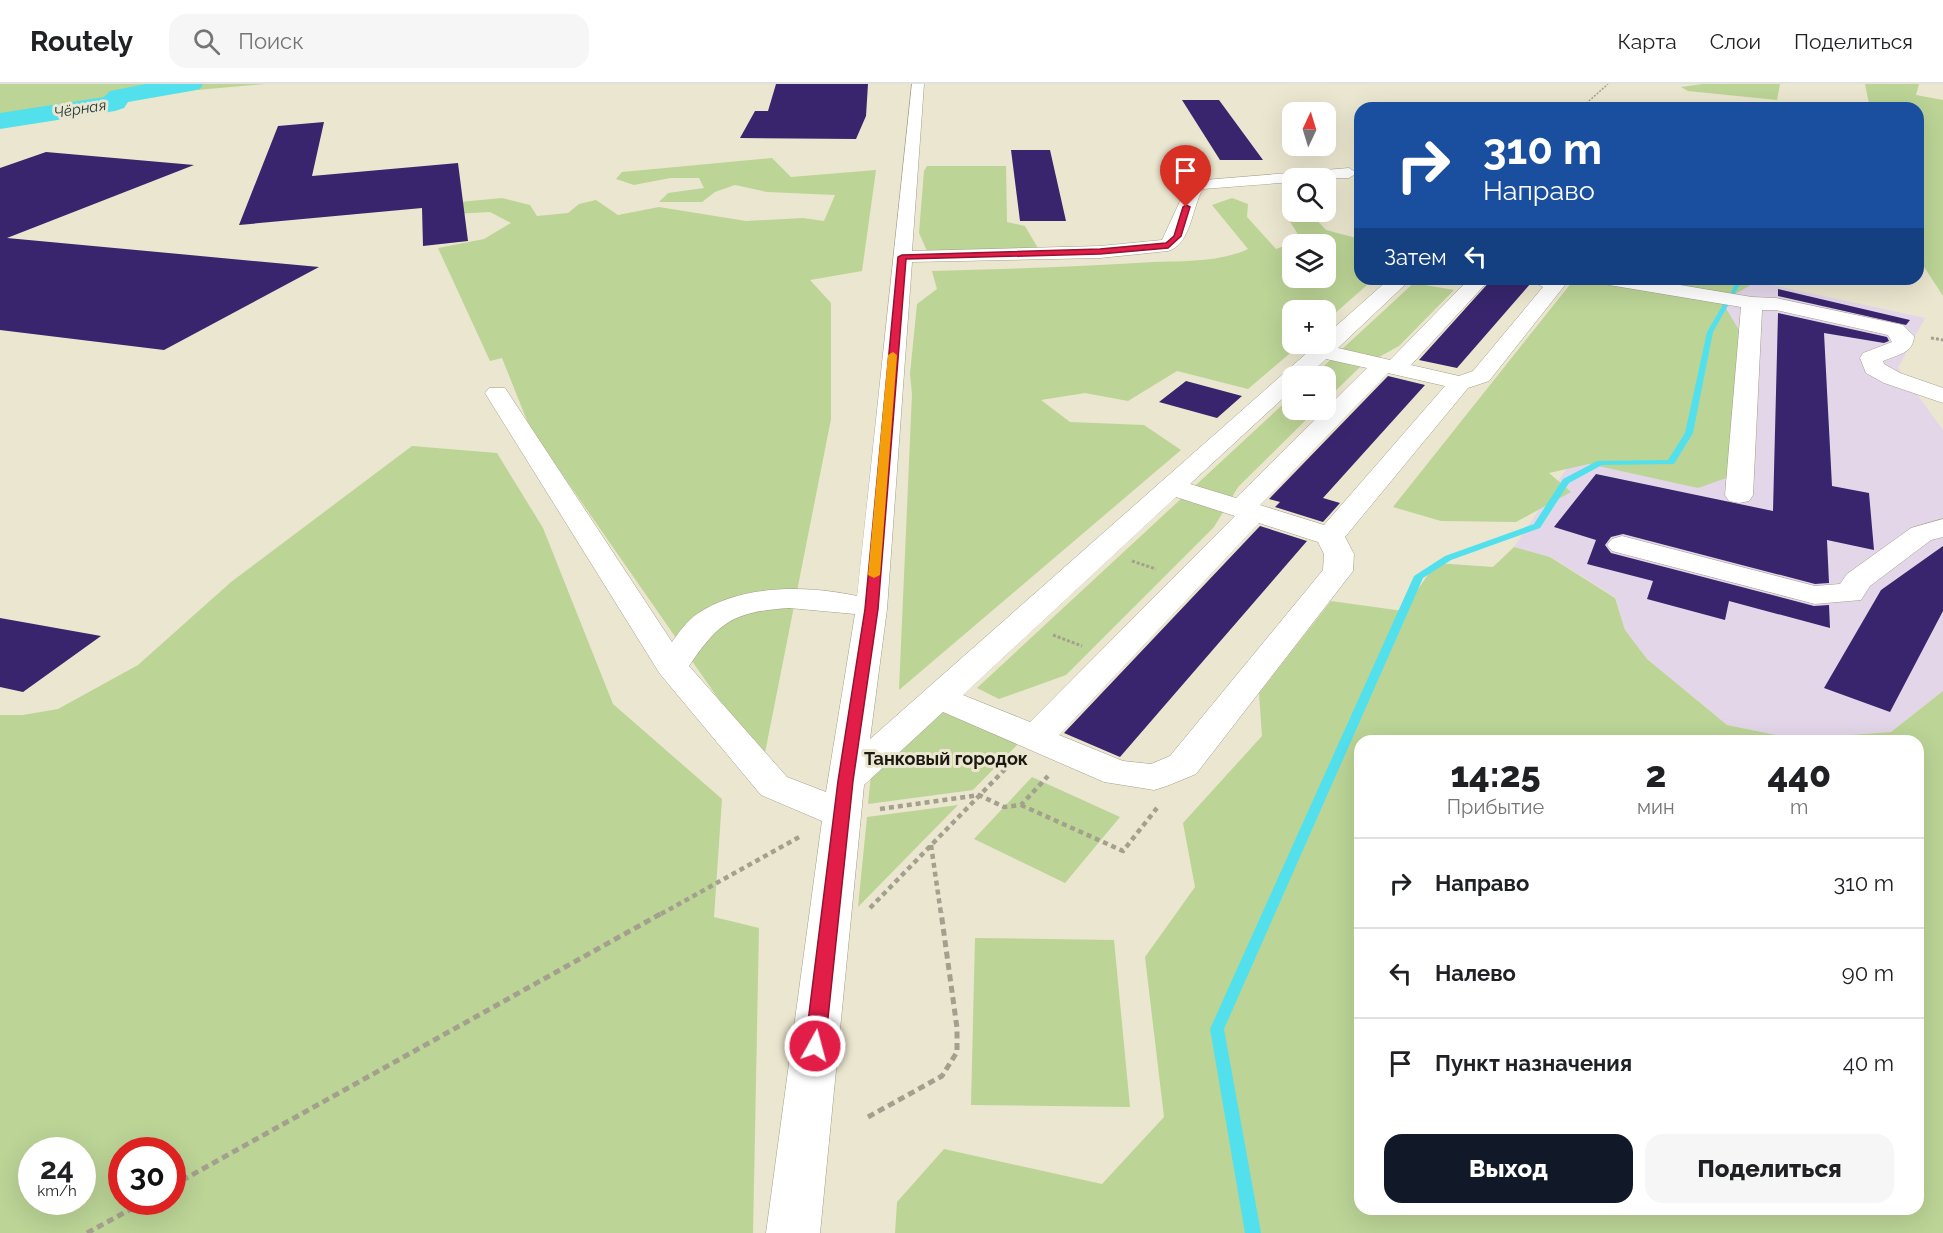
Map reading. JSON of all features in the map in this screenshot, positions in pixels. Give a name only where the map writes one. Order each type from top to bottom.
[{"type":"street","points":[[794,1233],[844,797],[872,609],[898,290],[918,84]]},
{"type":"street","points":[[902,257],[1100,252],[1168,245],[1177,236],[1191,192],[1198,184],[1349,173]]},
{"type":"street","points":[[1336,338],[1394,285]]},
{"type":"street","points":[[1035,738],[1188,580],[1247,511],[1389,366],[1474,285]]},
{"type":"street","points":[[1330,536],[1460,383],[1480,376],[1555,285]]},
{"type":"street","points":[[1645,285],[1752,303],[1776,304],[1895,330],[1903,336],[1903,345],[1871,358],[1874,368],[1892,378],[1943,396]]},
{"type":"street","points":[[1739,495],[1752,303]]},
{"type":"street","points":[[1305,366],[1319,354]]},
{"type":"street","points":[[1335,354],[1460,383]]},
{"type":"street","points":[[844,797],[938,698],[1282,387]]},
{"type":"street","points":[[497,393],[672,666],[774,786],[844,797]]},
{"type":"street","points":[[938,698],[1117,773],[1154,777],[1183,765],[1338,571],[1339,554],[1330,536],[1171,487]]},
{"type":"street","points":[[1622,545],[1815,595],[1833,596],[1850,593],[1858,580],[1921,534],[1943,528]]},
{"type":"street","points":[[672,666],[709,620],[735,608],[792,599],[834,601],[872,609]]},
{"type":"path","points":[[1588,102],[1608,84]]},
{"type":"path","points":[[1101,550],[1188,580]]},
{"type":"path","points":[[1021,623],[1112,658]]},
{"type":"path","points":[[825,954],[1035,738]]},
{"type":"path","points":[[186,1178],[844,797],[980,795],[1004,807],[1021,805],[1123,851],[1158,807],[1154,777]]},
{"type":"path","points":[[1021,805],[1042,782]]},
{"type":"path","points":[[868,1117],[942,1076],[957,1052],[957,1028],[931,845]]},
{"type":"path","points":[[87,1233],[120,1215]]},
{"type":"shaded area","points":[[1739,285],[1772,285],[1925,318],[1898,368],[1943,430],[1943,691],[1891,732],[1850,735],[1776,735],[1727,725],[1647,659],[1625,630],[1615,597],[1551,557],[1514,547],[1579,450],[1722,308]]},
{"type":"green space","points":[[0,84],[265,84],[130,96],[88,110],[0,122]]},
{"type":"green space","points":[[1702,84],[1780,84],[1777,100],[1688,91],[1681,87]]},
{"type":"green space","points":[[1865,84],[1919,84],[1916,95],[1943,100],[1943,296],[1924,267],[1924,102],[1869,102]]},
{"type":"green space","points":[[772,158],[791,177],[876,170],[862,271],[810,280],[831,303],[831,419],[763,763],[530,428],[502,358],[490,361],[438,248],[484,239],[511,223],[490,212],[435,215],[449,203],[502,198],[530,205],[537,216],[568,213],[579,204],[596,200],[618,215],[659,207],[746,221],[803,218],[824,221],[835,195],[767,192],[735,185],[715,192],[702,202],[659,202],[668,193],[704,188],[699,178],[670,178],[634,185],[616,179],[622,172]]},
{"type":"green space","points":[[927,166],[1006,166],[1007,222],[1025,226],[1039,250],[927,251],[919,233],[924,171]]},
{"type":"green space","points":[[1232,198],[1248,204],[1247,217],[1276,249],[1282,247],[1282,288],[1336,288],[1336,234],[1298,234],[1290,222],[1318,222],[1326,230],[1354,237],[1354,285],[1367,285],[1336,312],[1336,300],[1282,300],[1282,354],[1289,354],[1248,389],[1177,371],[1128,401],[1085,393],[1041,400],[1070,422],[1144,425],[1181,450],[899,690],[912,394],[910,374],[917,304],[937,289],[932,271],[1189,261],[1214,259],[1248,249],[1212,205]]},
{"type":"green space","points":[[1412,285],[1454,290],[1399,346],[1359,368],[1336,390],[1336,366],[1324,366]]},
{"type":"green space","points":[[1570,285],[1749,285],[1722,302],[1742,335],[1729,477],[1698,488],[1589,464],[1549,473],[1571,492],[1516,522],[1441,521],[1393,507]]},
{"type":"green space","points":[[1282,405],[1282,420],[1306,420],[1238,487],[1214,527],[1066,675],[999,699],[977,688]]},
{"type":"green space","points":[[412,446],[497,453],[543,528],[613,704],[722,799],[714,917],[759,928],[753,1233],[0,1233],[0,715],[23,715],[58,709],[138,665],[231,582]]},
{"type":"green space","points":[[1514,547],[1550,557],[1615,598],[1625,630],[1647,659],[1727,725],[1776,735],[1354,735],[1354,1215],[1924,1215],[1924,735],[1850,735],[1891,732],[1943,691],[1943,1233],[895,1233],[897,1202],[944,1149],[1102,1184],[1164,1117],[1145,957],[1195,887],[1183,823],[1262,736],[1259,693],[1331,601],[1403,611],[1436,563],[1493,567]]},
{"type":"green space","points":[[942,709],[1019,743],[973,790],[868,804],[871,775]]},
{"type":"green space","points":[[1032,777],[1120,817],[1065,883],[974,839]]},
{"type":"green space","points":[[958,805],[858,907],[867,817]]},
{"type":"green space","points":[[975,938],[1114,940],[1130,1107],[971,1105]]},
{"type":"building","points":[[776,84],[868,84],[866,116],[856,139],[740,138],[755,111],[768,111]]},
{"type":"building","points":[[1182,100],[1219,100],[1263,160],[1220,160]]},
{"type":"building","points":[[324,122],[312,176],[458,163],[468,241],[423,246],[422,208],[239,225],[278,126]]},
{"type":"building","points":[[1011,150],[1050,150],[1066,221],[1020,221]]},
{"type":"building","points":[[46,152],[194,165],[7,238],[319,267],[164,350],[0,330],[0,168]]},
{"type":"building","points":[[1487,285],[1529,285],[1457,368],[1419,360]]},
{"type":"building","points":[[1778,289],[1910,320],[1906,325],[1778,296]]},
{"type":"building","points":[[1778,313],[1887,337],[1889,341],[1884,343],[1824,333],[1832,486],[1869,493],[1874,550],[1827,540],[1829,583],[1815,584],[1623,534],[1611,537],[1605,545],[1611,553],[1814,606],[1829,605],[1830,628],[1729,601],[1725,620],[1647,599],[1653,581],[1587,564],[1596,540],[1554,527],[1596,474],[1773,511]]},
{"type":"building","points":[[1388,376],[1425,385],[1323,498],[1340,503],[1323,522],[1275,507],[1280,502],[1269,499]]},
{"type":"building","points":[[1186,381],[1242,396],[1217,418],[1159,402]]},
{"type":"building","points":[[1260,526],[1307,541],[1120,757],[1064,733]]},
{"type":"building","points":[[1943,546],[1943,611],[1890,712],[1824,688],[1881,590]]},
{"type":"building","points":[[0,618],[101,636],[23,692],[0,687]]},
{"type":"waterway","name":"Чёрная","points":[[0,121],[115,103],[119,96],[191,84]]},
{"type":"waterway","points":[[1730,298],[1737,285]]},
{"type":"waterway","points":[[1253,1233],[1217,1029],[1419,576],[1448,558],[1537,526],[1566,481],[1600,463],[1671,462],[1689,433],[1710,332],[1728,301]]},
{"type":"slow traffic","points":[[874,575],[893,355]]},
{"type":"district","name":"Танковый городок","points":[[946,759]]},
{"type":"route","points":[[815,1046],[846,781],[872,609],[902,257],[1100,252],[1168,245],[1177,236],[1186,207]]}]
